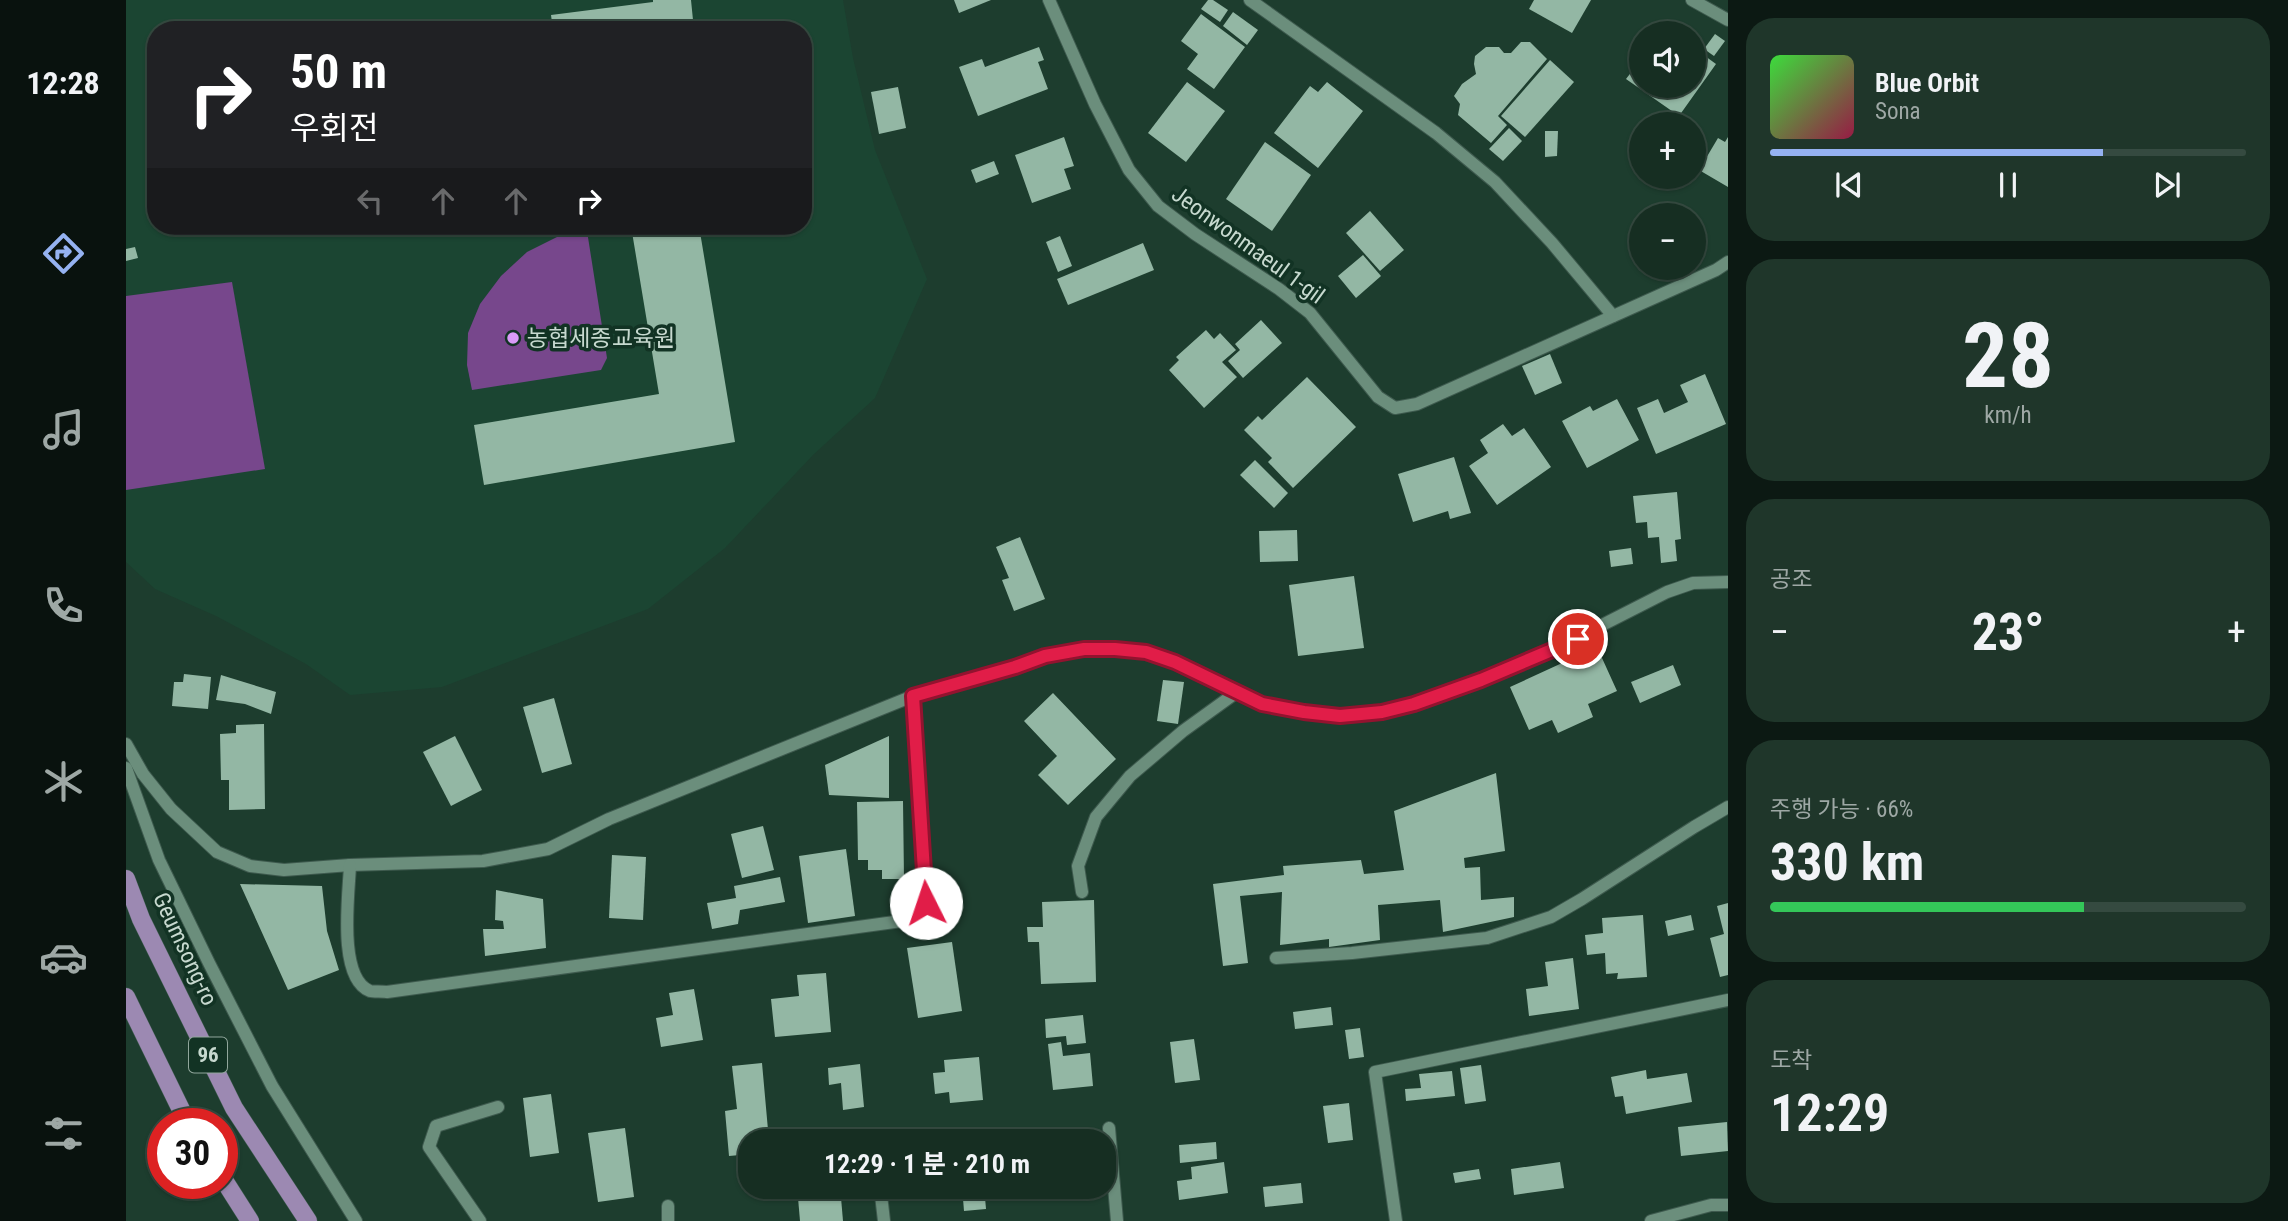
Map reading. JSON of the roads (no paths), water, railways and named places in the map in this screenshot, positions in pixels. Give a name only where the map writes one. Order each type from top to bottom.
[{"type":"main road","name":"Geumsong-ro","points":[[126,878],[141,919],[234,1108],[308,1221]]},
{"type":"main road","name":"96","points":[[126,997],[180,1108]]},
{"type":"main road","points":[[236,1199],[250,1221]]},
{"type":"street","name":"Jeonwonmaeul 1-gil","points":[[1049,0],[1095,104],[1129,170],[1158,206],[1310,313],[1378,397],[1395,408],[1416,404],[1716,270],[1728,262]]},
{"type":"street","points":[[1250,0],[1436,133],[1495,182],[1552,243],[1613,316]]},
{"type":"street","points":[[1692,0],[1728,20]]},
{"type":"street","points":[[126,744],[143,774],[171,809],[217,852],[250,866],[284,870],[483,861],[548,849],[609,819],[913,696],[1045,656],[1084,649],[1146,652],[1175,662],[1262,704],[1340,716],[1382,712],[1414,704],[1481,680],[1555,649],[1667,592],[1693,583],[1728,583]]},
{"type":"street","points":[[1082,892],[1078,866],[1096,817],[1130,776],[1183,731],[1237,692]]},
{"type":"street","points":[[350,865],[348,946],[351,967],[359,982],[370,990],[400,990],[909,920],[920,914],[926,903],[913,696]]},
{"type":"street","points":[[126,768],[159,860],[215,976],[272,1086],[356,1221]]},
{"type":"street","points":[[1276,958],[1352,953],[1486,938],[1551,917],[1728,807]]},
{"type":"street","points":[[1396,1221],[1375,1072],[1728,1000]]},
{"type":"street","points":[[480,1221],[429,1147],[436,1126],[498,1107]]},
{"type":"street","points":[[1109,1128],[1117,1221]]},
{"type":"street","points":[[881,1199],[884,1221]]},
{"type":"street","points":[[1651,1221],[1711,1205],[1728,1205]]},
{"type":"street","points":[[668,1206],[668,1221]]},
{"type":"place","name":"농협세종교육원","points":[[513,338]]}]
